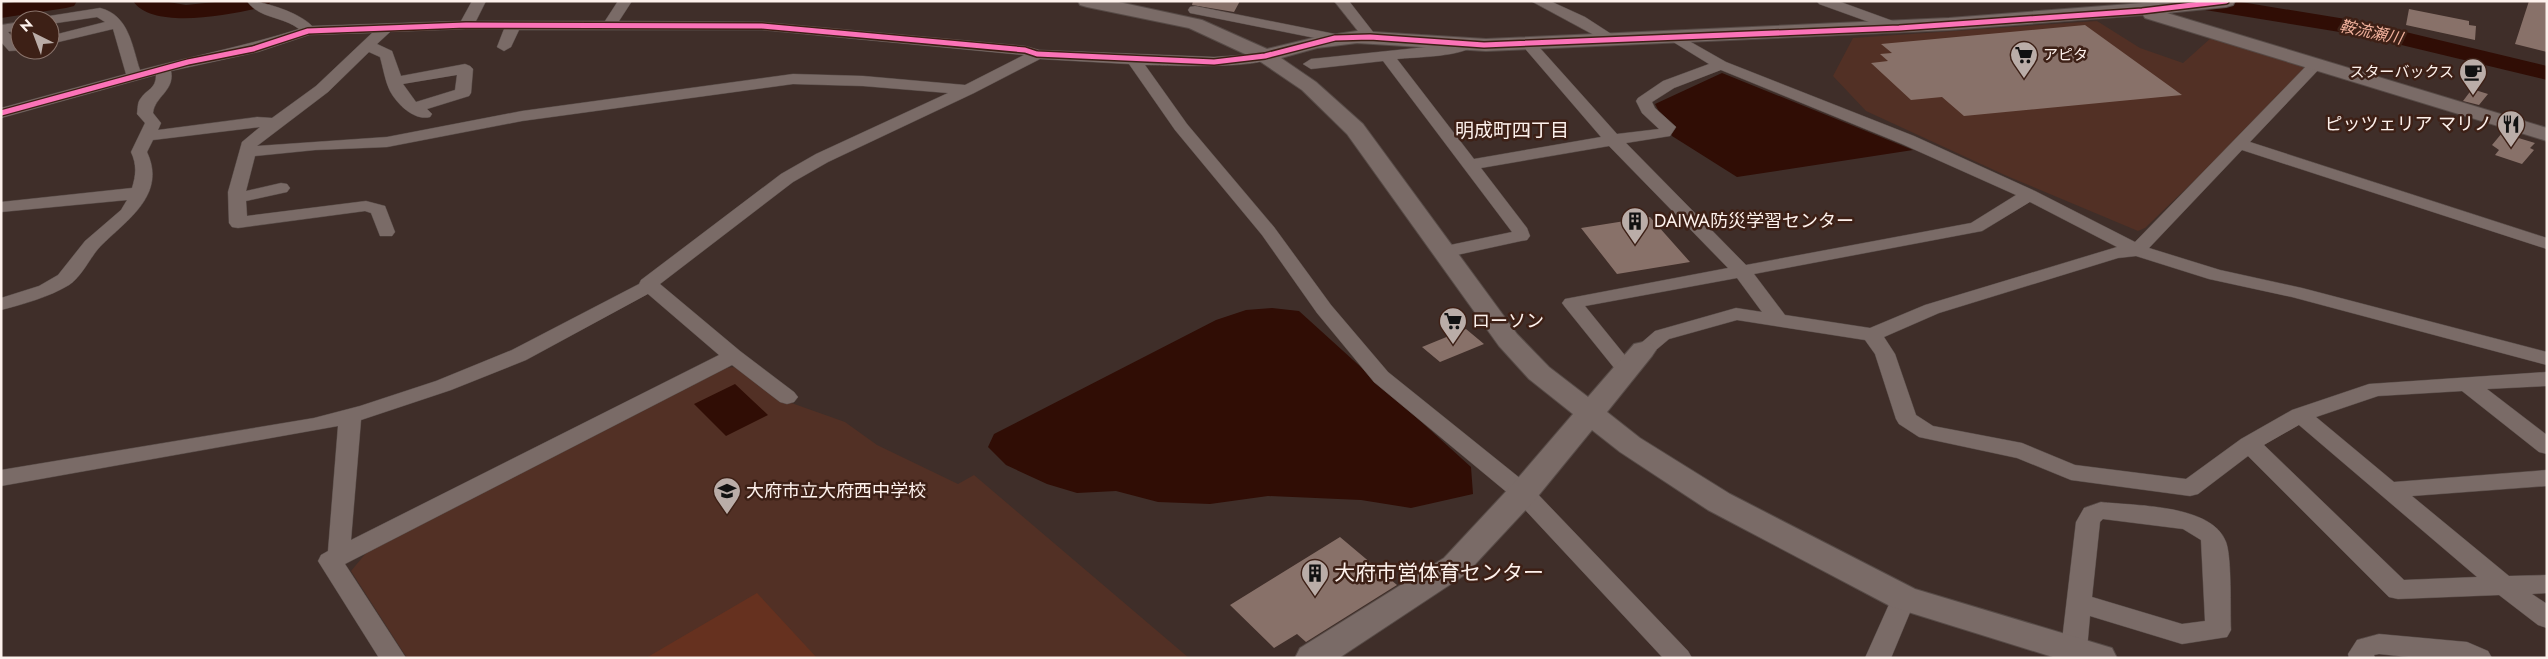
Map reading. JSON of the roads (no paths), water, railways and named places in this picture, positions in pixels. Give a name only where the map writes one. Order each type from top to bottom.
[{"type":"street","points":[[466,25],[479,1]]},
{"type":"street","points":[[610,24],[625,1]]},
{"type":"street","points":[[1087,1],[1195,24],[1266,56],[1309,86],[1355,129],[1508,340],[1539,373],[1630,444],[1719,502],[1904,598],[2087,653],[2079,603],[2088,522],[2092,514],[2101,510],[2190,521],[2211,535],[2215,544],[2218,630],[2182,634],[2079,603]]},
{"type":"street","points":[[1341,1],[1370,37]]},
{"type":"street","points":[[1538,1],[1580,20],[1612,39]]},
{"type":"street","points":[[1824,1],[1899,28]]},
{"type":"street","points":[[2110,1],[2547,134]]},
{"type":"street","points":[[1195,10],[1335,38],[1370,37],[1468,44],[1899,28],[2142,11],[2226,1]]},
{"type":"street","points":[[254,3],[261,9],[284,14],[304,26],[308,31]]},
{"type":"street","points":[[60,18],[100,12],[117,24],[134,76]]},
{"type":"street","points":[[60,38],[117,24]]},
{"type":"street","points":[[1,112],[162,69],[253,49],[308,31],[466,25],[610,24],[785,27],[1025,50],[1037,54],[1134,60],[1214,62],[1266,56],[1335,38]]},
{"type":"street","points":[[504,48],[513,26]]},
{"type":"street","points":[[386,28],[322,89],[250,142],[237,192],[238,231],[366,206],[379,210],[386,232]]},
{"type":"street","points":[[1,31],[10,43]]},
{"type":"street","points":[[1676,37],[1721,65],[1908,140],[2029,196],[2137,250],[2216,274],[2295,292],[2547,359]]},
{"type":"street","points":[[1526,41],[1613,140],[1744,272],[1778,320]]},
{"type":"street","points":[[1311,64],[1388,57],[1458,48],[1468,44]]},
{"type":"street","points":[[368,46],[388,54],[397,90],[408,104],[424,113],[428,125],[434,132]]},
{"type":"street","points":[[650,286],[648,284],[788,178],[822,158],[969,90],[1037,54]]},
{"type":"street","points":[[1388,57],[1521,232],[1521,236],[1443,252]]},
{"type":"street","points":[[1134,60],[1181,127],[1268,232],[1324,309],[1381,377],[1523,493],[1679,658]]},
{"type":"street","points":[[1312,658],[1455,566],[1523,493],[1591,415],[1635,360],[1662,335],[1736,314],[1872,335],[1932,309],[2116,253],[2137,250],[2317,63]]},
{"type":"street","points":[[1470,164],[1664,133],[1668,127],[1648,110],[1644,101],[1648,96],[1668,85],[1721,65]]},
{"type":"street","points":[[1,304],[46,290],[65,279],[92,245],[128,214],[139,193],[144,177],[144,163],[139,152],[153,123],[145,114],[147,100],[158,94],[161,90],[164,73],[162,69]]},
{"type":"street","points":[[396,81],[465,69],[463,93],[414,108]]},
{"type":"street","points":[[253,151],[315,145],[386,142],[522,116],[794,79],[863,80],[969,90]]},
{"type":"street","points":[[148,136],[257,122],[275,123]]},
{"type":"street","points":[[2240,144],[2547,244]]},
{"type":"street","points":[[237,198],[281,188]]},
{"type":"street","points":[[1,207],[139,193]]},
{"type":"street","points":[[1635,360],[1572,303],[1976,227],[2029,196]]},
{"type":"street","points":[[650,286],[733,356],[787,397]]},
{"type":"street","points":[[1,478],[350,417],[426,393],[520,354],[650,286]]},
{"type":"street","points":[[1872,335],[1885,354],[1907,419],[1927,432],[2022,451],[2071,472],[2190,488],[2249,444],[2300,415],[2376,389],[2547,379]]},
{"type":"street","points":[[393,658],[330,562],[733,356]]},
{"type":"street","points":[[2467,384],[2547,447]]},
{"type":"street","points":[[2300,415],[2505,587],[2547,618]]},
{"type":"street","points":[[340,556],[339,538],[350,417]]},
{"type":"street","points":[[2249,444],[2398,590],[2547,584]]},
{"type":"street","points":[[2389,490],[2547,478]]},
{"type":"street","points":[[1878,658],[1904,598]]},
{"type":"street","points":[[2362,658],[2361,654],[2366,647],[2379,644],[2467,652],[2479,658]]},
{"type":"waterway","points":[[1,11],[66,1]]},
{"type":"waterway","points":[[144,1],[172,11],[186,12],[216,10],[260,1]]},
{"type":"waterway","name":"鞍流瀬川","points":[[2193,1],[2364,29],[2547,73]]},
{"type":"place","name":"アピタ","points":[[2024,79]]},
{"type":"place","name":"スターバックス","points":[[2473,96]]},
{"type":"place","name":"ピッツェリア マリノ","points":[[2511,148]]},
{"type":"place","name":"DAIWA防災学習センター","points":[[1635,245]]},
{"type":"place","name":"ローソン","points":[[1453,345]]},
{"type":"place","name":"大府市立大府西中学校","points":[[727,515]]},
{"type":"place","name":"大府市営体育センター","points":[[1315,597]]},
{"type":"district","name":"明成町四丁目","points":[[1512,130]]}]
